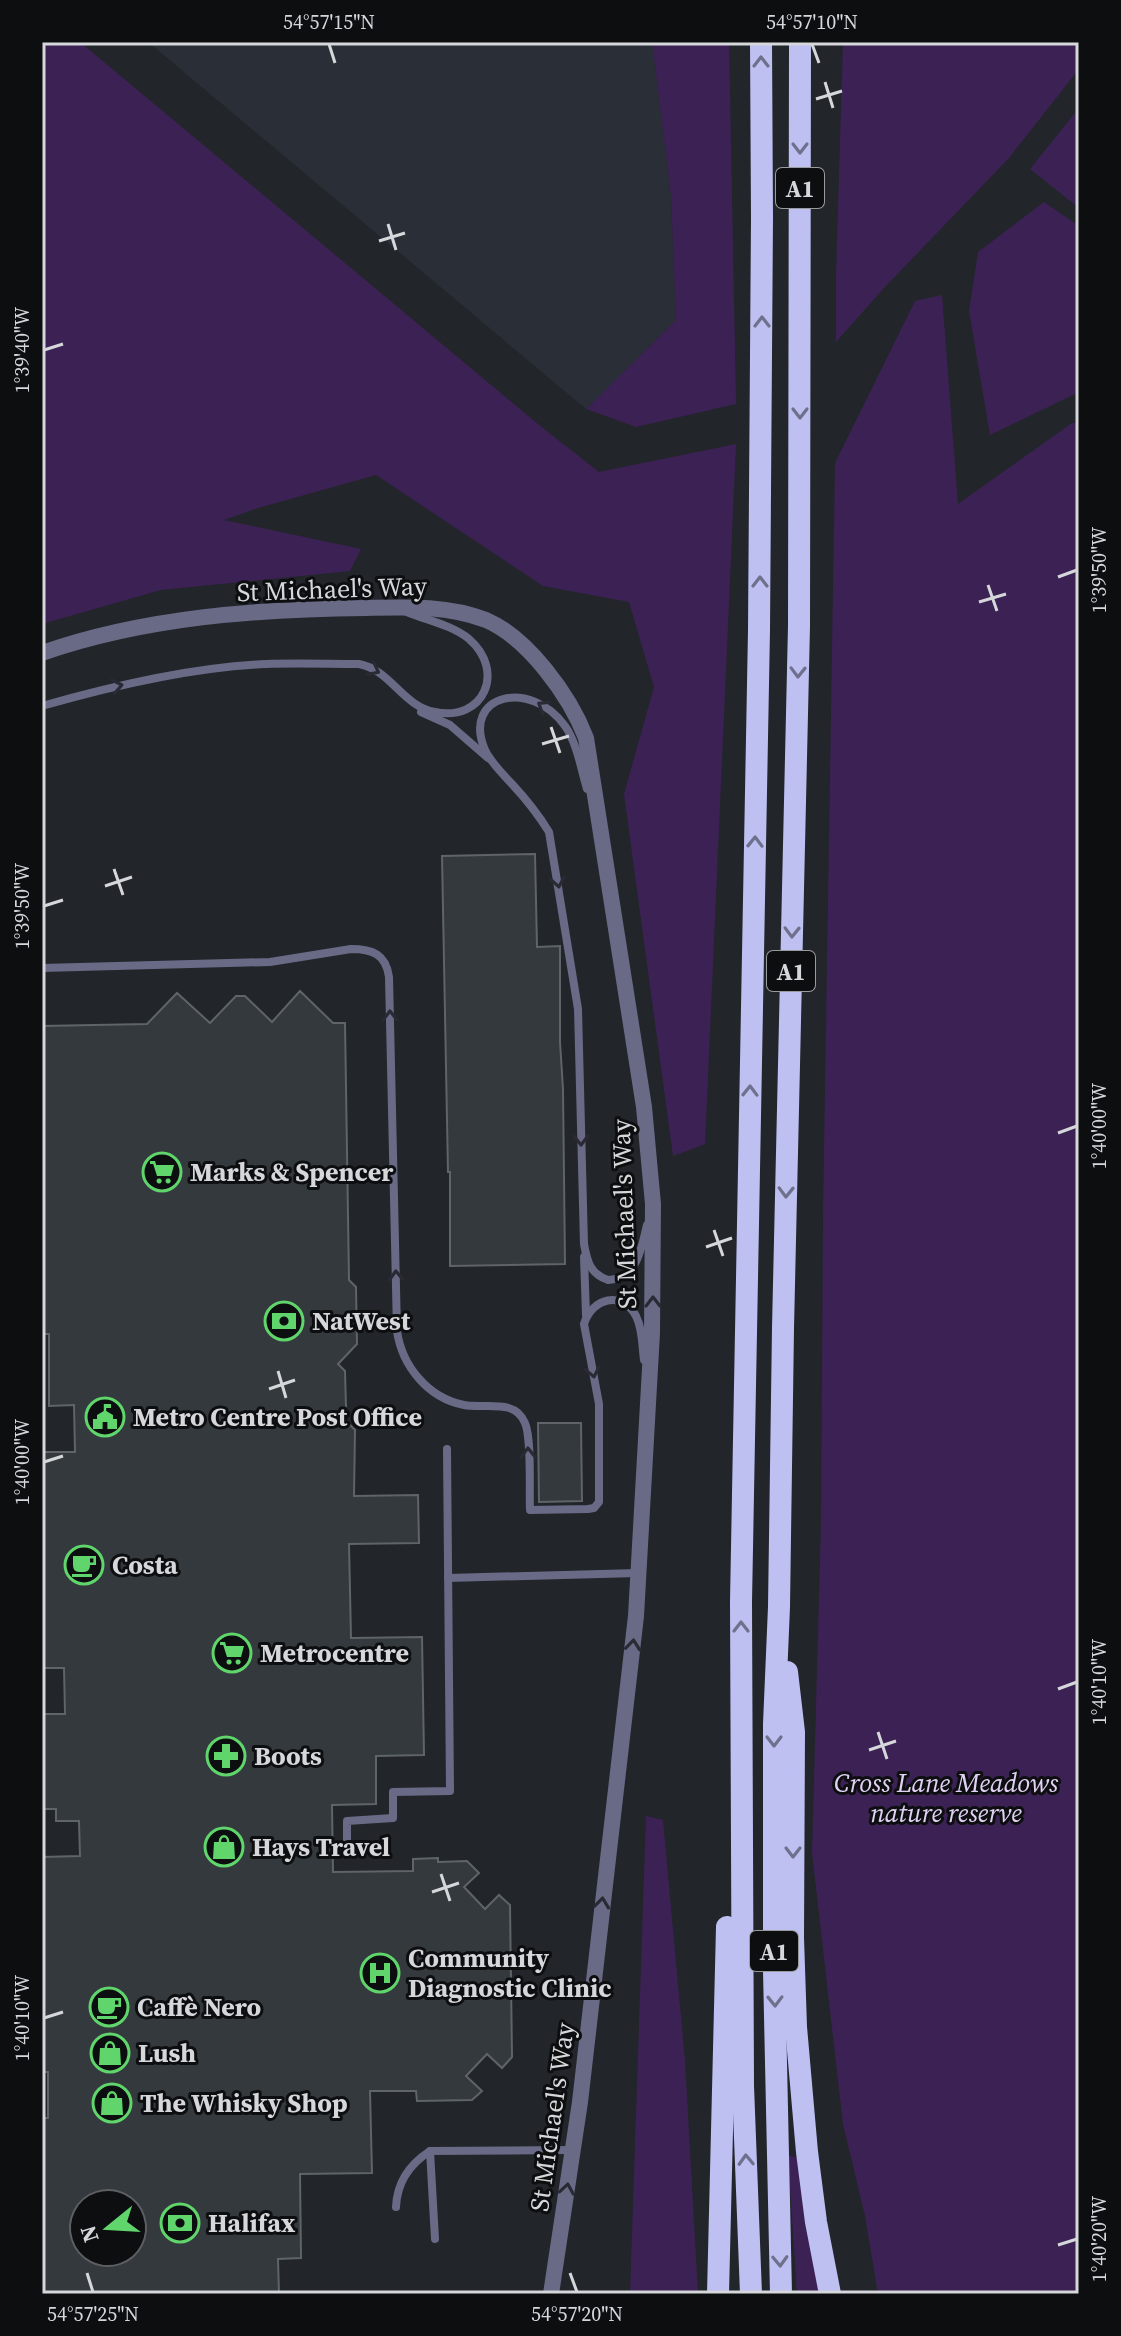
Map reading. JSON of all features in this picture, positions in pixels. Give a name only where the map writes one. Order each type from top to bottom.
[{"type":"highway","name":"A1","points":[[751,2294],[743,2086],[741,1705],[759,630],[761,42]]},
{"type":"highway","name":"A1","points":[[781,2294],[774,1970],[774,1724],[799,626],[800,42]]},
{"type":"highway","points":[[779,1607],[794,1732],[796,2027],[816,2222],[830,2294]]},
{"type":"highway","points":[[718,2294],[728,1904],[741,1705]]},
{"type":"street","name":"St Michael's Way","points":[[42,653],[185,619],[310,609],[432,607],[487,620],[524,646],[554,680],[578,718],[590,759],[644,1107],[653,1204],[652,1333],[639,1573],[622,1742],[573,2150],[551,2294]]},
{"type":"lane","points":[[396,608],[469,639],[484,661],[488,684],[478,702],[461,712],[434,712],[402,696]]},
{"type":"lane","points":[[42,706],[136,682],[265,664],[359,664],[372,666],[383,673],[413,708],[450,725],[493,762]]},
{"type":"lane","points":[[42,968],[270,962],[351,949],[370,951],[383,958],[389,977],[399,1343],[403,1355],[418,1378],[439,1396],[462,1404],[507,1407],[524,1420],[528,1436],[530,1510],[594,1508],[599,1502],[599,1404],[585,1336],[578,1009],[549,832],[537,812],[486,752],[482,719],[496,701],[507,697],[529,698],[542,704],[567,728],[599,824]]},
{"type":"lane","points":[[584,1244],[593,1272],[608,1280],[626,1275],[635,1266],[653,1204]]},
{"type":"lane","points":[[586,1319],[594,1305],[612,1300],[630,1308],[637,1318],[648,1413]]},
{"type":"lane","points":[[347,1847],[347,1821],[393,1818],[393,1792],[450,1791],[447,1449]]},
{"type":"lane","points":[[448,1578],[639,1573]]},
{"type":"lane","points":[[396,2207],[403,2178],[414,2162],[430,2151],[573,2150]]},
{"type":"lane","points":[[430,2151],[435,2239]]},
{"type":"shaded area","points":[[148,42],[652,42],[671,196],[676,320],[586,409]]},
{"type":"green space","points":[[42,42],[81,43],[599,472],[736,444],[705,1144],[673,1156],[624,794],[654,687],[629,602],[543,586],[376,475],[224,520],[361,549],[350,571],[161,590],[42,624]]},
{"type":"green space","points":[[652,42],[729,42],[736,404],[636,427],[586,409],[676,320],[671,196]]},
{"type":"green space","points":[[843,42],[1079,42],[1079,69],[1009,158],[836,342],[836,275]]},
{"type":"green space","points":[[1079,108],[1079,208],[1030,169]]},
{"type":"green space","points":[[1044,202],[1079,226],[1079,392],[990,435],[969,311],[978,252]]},
{"type":"green space","name":"Cross Lane Meadows nature reserve","points":[[942,295],[958,504],[1072,423],[1079,423],[1079,2294],[878,2294],[865,2216],[843,2124],[812,1853],[821,1524],[835,463],[915,301]]},
{"type":"green space","points":[[646,1816],[663,1820],[685,2061],[698,2294],[630,2294]]},
{"type":"green space","points":[[788,2155],[798,2158],[821,2294],[797,2294]]},
{"type":"building","points":[[535,854],[537,947],[560,946],[565,1264],[450,1266],[442,856]]},
{"type":"building","name":"Metrocentre","points":[[300,991],[333,1023],[345,1023],[349,1280],[356,1287],[357,1344],[338,1364],[345,1371],[346,1407],[339,1414],[355,1430],[354,1496],[418,1495],[419,1543],[349,1544],[351,1638],[422,1637],[424,1755],[376,1756],[376,1804],[332,1805],[333,1872],[413,1871],[413,1859],[467,1861],[479,1873],[464,1887],[485,1909],[499,1895],[510,1905],[512,2057],[502,2068],[487,2054],[466,2076],[482,2091],[472,2100],[417,2101],[416,2091],[370,2091],[372,2173],[300,2174],[301,2258],[278,2259],[279,2294],[42,2294],[42,2118],[48,2118],[48,2072],[42,2072],[42,1857],[80,1856],[79,1821],[56,1821],[56,1809],[42,1809],[42,1714],[65,1714],[64,1668],[42,1668],[42,1452],[75,1452],[74,1405],[49,1406],[49,1334],[42,1334],[42,1026],[147,1024],[177,993],[210,1023],[236,996],[245,996],[272,1022]]},
{"type":"building","points":[[538,1423],[581,1423],[582,1501],[539,1502]]},
{"type":"place","name":"Marks & Spencer","points":[[162,1172]]},
{"type":"place","name":"NatWest","points":[[284,1321]]},
{"type":"place","name":"Metro Centre Post Office","points":[[105,1417]]},
{"type":"place","name":"Costa","points":[[84,1565]]},
{"type":"place","name":"Metrocentre","points":[[232,1653]]},
{"type":"place","name":"Boots","points":[[226,1756]]},
{"type":"place","name":"Hays Travel","points":[[224,1847]]},
{"type":"place","name":"Community Diagnostic Clinic","points":[[380,1973]]},
{"type":"place","name":"Caffè Nero","points":[[109,2007]]},
{"type":"place","name":"Lush","points":[[110,2053]]},
{"type":"place","name":"The Whisky Shop","points":[[112,2103]]},
{"type":"place","name":"Halifax","points":[[180,2223]]}]
